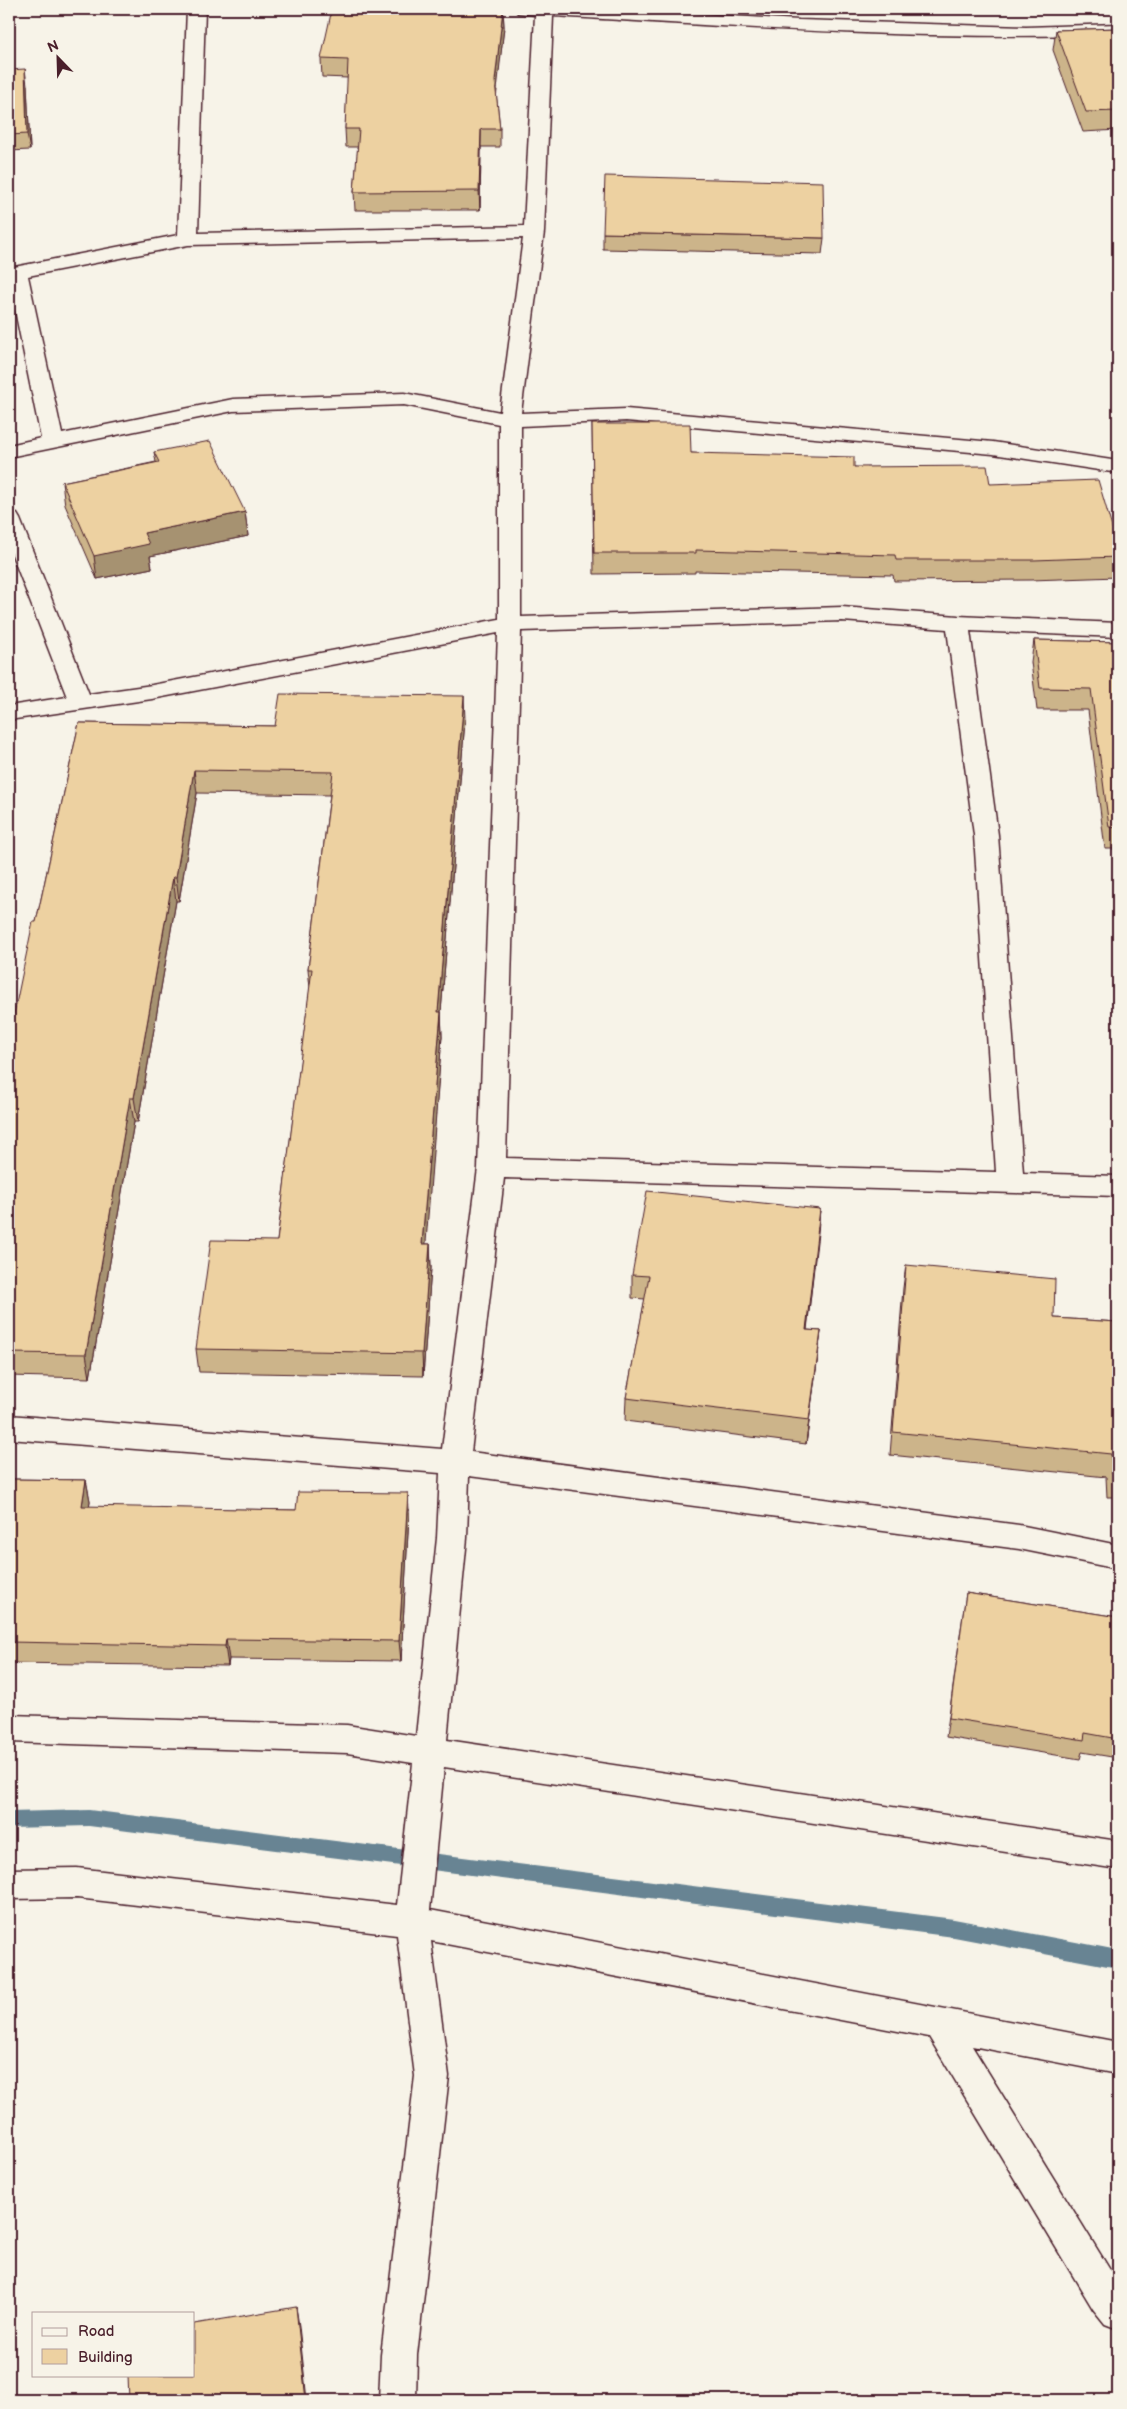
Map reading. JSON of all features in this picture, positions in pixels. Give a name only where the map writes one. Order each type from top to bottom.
[{"type":"street","points":[[188,239],[196,9]]},
{"type":"street","points":[[397,2400],[399,2355],[432,2076],[412,1922],[452,1538],[455,1462],[492,1168],[510,624],[510,420],[534,232],[538,9],[799,25],[1007,32],[1118,29]]},
{"type":"street","points":[[53,442],[13,274],[188,239],[534,232]]},
{"type":"street","points":[[9,451],[233,405],[404,400],[510,420],[626,415],[993,448],[1118,467]]},
{"type":"street","points":[[9,519],[81,702]]},
{"type":"street","points":[[9,713],[152,692],[510,624],[842,614],[958,623],[1118,630]]},
{"type":"street","points":[[958,623],[986,835],[1010,1183]]},
{"type":"street","points":[[492,1168],[1118,1186]]},
{"type":"street","points":[[9,1428],[455,1462],[1009,1536],[1118,1557]]},
{"type":"street","points":[[9,1728],[348,1739],[1118,1854]]},
{"type":"street","points":[[9,1884],[77,1883],[412,1922],[1118,2058]]},
{"type":"street","points":[[940,2024],[1106,2296],[1118,2311]]},
{"type":"building","points":[[332,9],[503,9],[495,81],[500,129],[481,129],[479,191],[354,192],[359,129],[345,129],[348,60],[321,59]]},
{"type":"building","points":[[1118,28],[1118,111],[1086,112],[1056,30]]},
{"type":"building","points":[[25,69],[27,134],[9,135],[9,70]]},
{"type":"building","points":[[605,176],[823,182],[824,238],[603,233]]},
{"type":"building","points":[[592,424],[690,424],[691,453],[854,457],[854,467],[987,466],[990,484],[1098,480],[1118,548],[1118,557],[1034,560],[896,560],[895,555],[696,550],[696,553],[594,553]]},
{"type":"building","points":[[210,441],[245,512],[144,533],[149,544],[94,556],[62,482],[159,462],[154,452]]},
{"type":"building","points":[[1034,640],[1118,642],[1118,828],[1109,827],[1091,689],[1040,688]]},
{"type":"building","points":[[280,694],[464,696],[438,1012],[441,1012],[422,1244],[430,1244],[422,1353],[196,1349],[211,1240],[277,1241],[312,969],[308,969],[333,772],[194,770],[176,877],[173,877],[134,1098],[130,1098],[86,1354],[9,1353],[9,1038],[33,922],[36,922],[79,723],[275,726]]},
{"type":"building","points":[[647,1191],[820,1209],[806,1330],[821,1331],[809,1420],[626,1398],[649,1276],[632,1275]]},
{"type":"building","points":[[906,1265],[1055,1279],[1054,1318],[1118,1322],[1118,1474],[1112,1474],[1111,1454],[893,1432]]},
{"type":"building","points":[[9,1479],[86,1480],[82,1506],[296,1510],[298,1492],[408,1493],[399,1641],[226,1639],[225,1646],[9,1642]]},
{"type":"building","points":[[966,1593],[1118,1617],[1118,1739],[1085,1733],[1084,1740],[949,1718]]},
{"type":"building","points":[[296,2307],[306,2400],[129,2400],[128,2376],[195,2376],[195,2324]]},
{"type":"waterway","points":[[9,1820],[89,1818],[954,1928],[1118,1959]]}]
